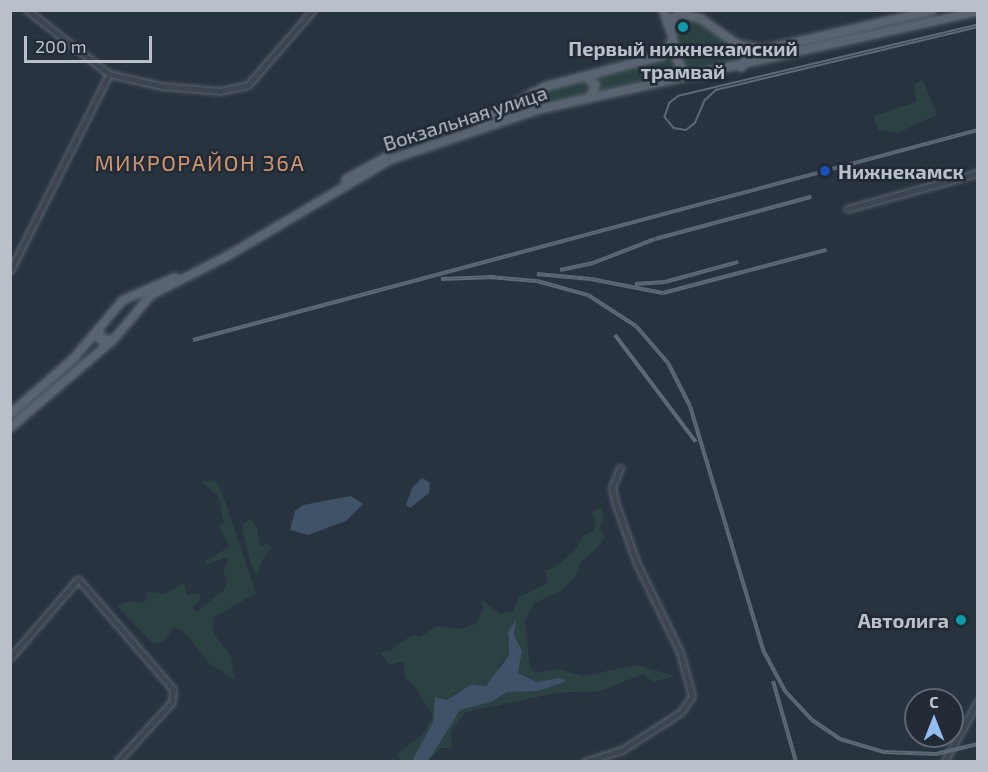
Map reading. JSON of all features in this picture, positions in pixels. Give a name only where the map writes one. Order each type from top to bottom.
[{"type":"main road","points":[[663,10],[681,69],[696,76]]},
{"type":"main road","points":[[692,10],[737,44],[746,55],[741,67]]},
{"type":"main road","points":[[737,44],[771,48],[932,10]]},
{"type":"main road","name":"Вокзальная улица","points":[[10,427],[113,339],[138,308],[159,289],[226,256],[375,166],[466,131],[538,109],[656,80],[696,76],[741,67],[978,11]]},
{"type":"main road","points":[[670,29],[672,18],[679,13],[700,18]]},
{"type":"main road","name":"Вокзальная улица","points":[[10,413],[73,358],[128,297],[221,255],[372,162],[488,118],[532,92],[662,55],[672,40]]},
{"type":"main road","points":[[582,76],[591,78],[595,84],[594,93],[588,97]]},
{"type":"main road","points":[[532,92],[529,105],[538,109]]},
{"type":"main road","points":[[128,297],[136,299],[138,308]]},
{"type":"main road","points":[[98,328],[100,339],[113,339]]},
{"type":"street","points":[[27,10],[109,74],[179,88],[243,88],[313,10]]},
{"type":"street","points":[[10,271],[109,74]]},
{"type":"street","points":[[847,209],[978,173]]},
{"type":"street","points":[[585,762],[622,750],[681,712],[692,696],[680,652],[638,564],[615,502],[612,487],[620,468]]},
{"type":"street","points":[[10,658],[78,579],[173,689],[172,702],[117,762]]},
{"type":"street","points":[[944,762],[978,701]]},
{"type":"green space","points":[[680,16],[693,18],[738,49],[742,56],[740,62],[690,72],[684,68],[673,27]]},
{"type":"green space","points":[[671,51],[681,75],[658,76],[598,92],[594,76],[665,57]]},
{"type":"green space","points":[[584,78],[592,85],[588,93],[539,106],[532,104],[531,97],[540,90]]},
{"type":"green space","points":[[923,80],[937,115],[897,133],[878,130],[874,116],[916,102],[915,84]]},
{"type":"green space","points":[[214,480],[220,487],[256,593],[213,618],[213,633],[230,655],[235,680],[209,663],[188,636],[175,627],[162,642],[153,644],[117,606],[130,601],[144,603],[147,591],[164,594],[184,583],[187,595],[199,593],[201,598],[193,607],[196,612],[224,590],[227,581],[223,572],[229,557],[205,565],[205,561],[229,547],[219,526],[224,523],[218,496],[201,481]]},
{"type":"green space","points":[[601,508],[604,517],[600,528],[605,537],[600,545],[580,563],[577,574],[563,590],[534,603],[525,621],[530,668],[536,673],[558,669],[583,676],[637,665],[675,676],[653,682],[643,674],[600,691],[556,693],[466,712],[451,731],[452,749],[441,748],[427,761],[460,710],[491,702],[508,692],[538,691],[559,678],[537,682],[518,673],[522,651],[513,628],[507,636],[509,655],[499,665],[497,675],[486,686],[458,691],[447,700],[437,697],[433,722],[412,761],[401,761],[397,754],[422,735],[433,716],[414,686],[405,678],[403,661],[390,665],[380,652],[390,651],[413,635],[420,637],[436,626],[463,629],[476,623],[483,610],[481,599],[500,614],[514,611],[518,598],[547,583],[546,570],[554,568],[575,550],[583,536],[594,530],[596,521],[592,512]]},
{"type":"green space","points":[[250,519],[257,528],[261,547],[266,543],[272,547],[261,562],[258,575],[251,565],[243,532],[243,524]]},
{"type":"water","points":[[422,478],[430,483],[429,493],[410,508],[406,505],[412,488]]},
{"type":"water","points":[[351,496],[363,504],[346,521],[308,535],[290,530],[295,511],[303,505]]},
{"type":"water","points":[[516,620],[514,634],[522,651],[518,673],[537,682],[559,678],[567,681],[538,691],[508,692],[491,702],[460,710],[431,757],[427,761],[412,761],[433,722],[435,697],[447,700],[470,685],[486,686],[509,655],[508,632]]},
{"type":"tram line","points":[[978,25],[679,96],[670,103],[665,117],[674,128],[686,130],[695,123],[705,100],[716,90],[978,27]]},
{"type":"railway","points":[[193,340],[978,130]]},
{"type":"railway","points":[[560,270],[593,263],[655,239],[811,197]]},
{"type":"railway","points":[[537,274],[591,279],[663,293],[826,250]]},
{"type":"railway","points":[[635,284],[665,282],[738,262]]},
{"type":"railway","points":[[488,277],[537,281],[588,295],[636,326],[668,363],[690,406],[763,650],[785,691],[812,720],[840,739],[884,752],[936,754],[978,744]]},
{"type":"railway","points":[[441,279],[495,277]]},
{"type":"railway","points":[[615,335],[696,442]]},
{"type":"railway","points":[[773,681],[796,762]]},
{"type":"place","name":"Первый нижнекамский трамвай","points":[[683,27]]},
{"type":"place","name":"Нижнекамск","points":[[825,171]]},
{"type":"place","name":"Автолига","points":[[961,620]]},
{"type":"district","name":"МИКРОРАЙОН 36А","points":[[200,163]]}]
